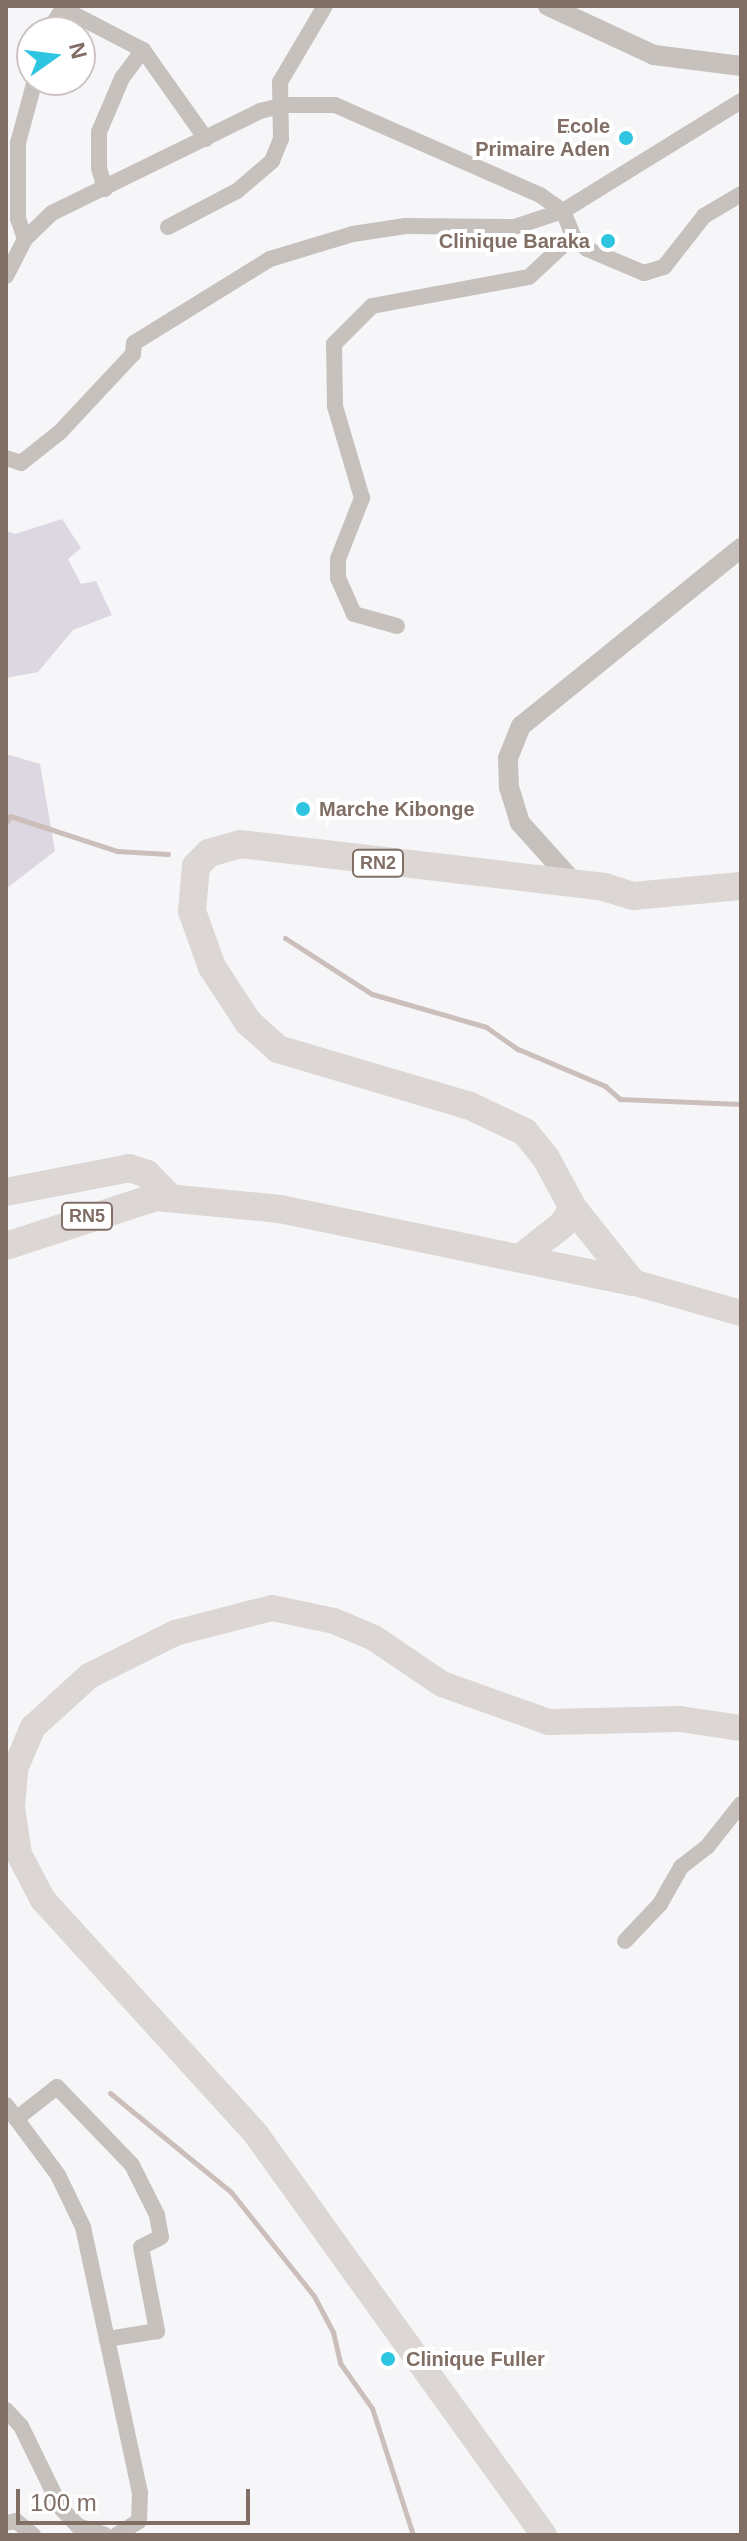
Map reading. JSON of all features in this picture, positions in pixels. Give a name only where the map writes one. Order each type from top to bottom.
[{"type":"highway","name":"RN2","points":[[632,1282],[573,1208],[540,1151],[504,1119],[278,1049],[248,1022],[212,967],[191,893],[196,866],[209,853],[240,844],[575,884],[633,896],[741,886]]},
{"type":"highway","points":[[6,1192],[129,1168],[147,1174],[170,1198],[280,1209],[632,1282]]},
{"type":"highway","name":"RN5","points":[[6,1246],[99,1212],[156,1197],[170,1198]]},
{"type":"highway","points":[[520,1258],[562,1225],[573,1208]]},
{"type":"main road","points":[[632,1282],[741,1313]]},
{"type":"main road","points":[[544,2535],[257,2135],[43,1900],[19,1854],[12,1807],[15,1769],[33,1727],[89,1676],[175,1633],[272,1608],[334,1621],[374,1638],[442,1684],[549,1722],[680,1719],[741,1728]]},
{"type":"street","points":[[168,227],[237,191],[272,161],[281,139],[284,105],[280,82],[325,6]]},
{"type":"street","points":[[548,6],[570,11],[654,55],[741,66]]},
{"type":"street","points":[[65,8],[143,50],[206,139]]},
{"type":"street","points":[[105,189],[99,168],[99,132],[122,78],[143,50]]},
{"type":"street","points":[[25,239],[18,219],[18,143],[31,96]]},
{"type":"street","points":[[6,458],[21,463],[60,432],[133,354],[134,343],[270,259],[353,234],[405,226],[514,227],[563,211],[741,101]]},
{"type":"street","points":[[6,276],[25,239],[52,213],[260,111],[284,105],[335,105],[540,195],[563,211],[573,236],[630,270],[655,272],[704,216],[740,196]]},
{"type":"street","points":[[397,626],[354,614],[338,578],[338,559],[362,498],[335,406],[334,344],[349,323],[372,306],[529,277],[573,236]]},
{"type":"street","points":[[575,884],[520,823],[509,788],[508,758],[521,726],[741,548]]},
{"type":"street","points":[[625,1941],[660,1904],[681,1867],[707,1847],[741,1804]]},
{"type":"street","points":[[16,2119],[57,2087],[132,2165],[157,2215],[161,2237],[141,2247],[157,2331],[107,2339]]},
{"type":"street","points":[[6,2105],[71,2198],[83,2227],[140,2493],[139,2521],[117,2535]]},
{"type":"street","points":[[6,2410],[21,2426],[61,2508],[78,2526],[100,2535]]},
{"type":"street","points":[[6,2523],[16,2521],[33,2535]]},
{"type":"shaded area","points":[[62,519],[81,548],[68,559],[81,584],[96,581],[112,615],[73,630],[38,672],[6,678],[6,531],[15,534]]},
{"type":"shaded area","points":[[6,754],[40,764],[55,851],[6,889]]},
{"type":"waterway","points":[[6,823],[10,816],[117,851],[168,854]]},
{"type":"waterway","points":[[285,938],[372,994],[486,1027],[518,1049],[605,1086],[620,1099],[741,1104]]},
{"type":"waterway","points":[[110,2093],[231,2192],[314,2296],[333,2332],[340,2363],[372,2408],[413,2535]]},
{"type":"place","name":"Ecole Primaire Aden","points":[[626,138]]},
{"type":"place","name":"Clinique Baraka","points":[[608,241]]},
{"type":"place","name":"Marche Kibonge","points":[[303,809]]},
{"type":"place","name":"Clinique Fuller","points":[[388,2359]]}]
